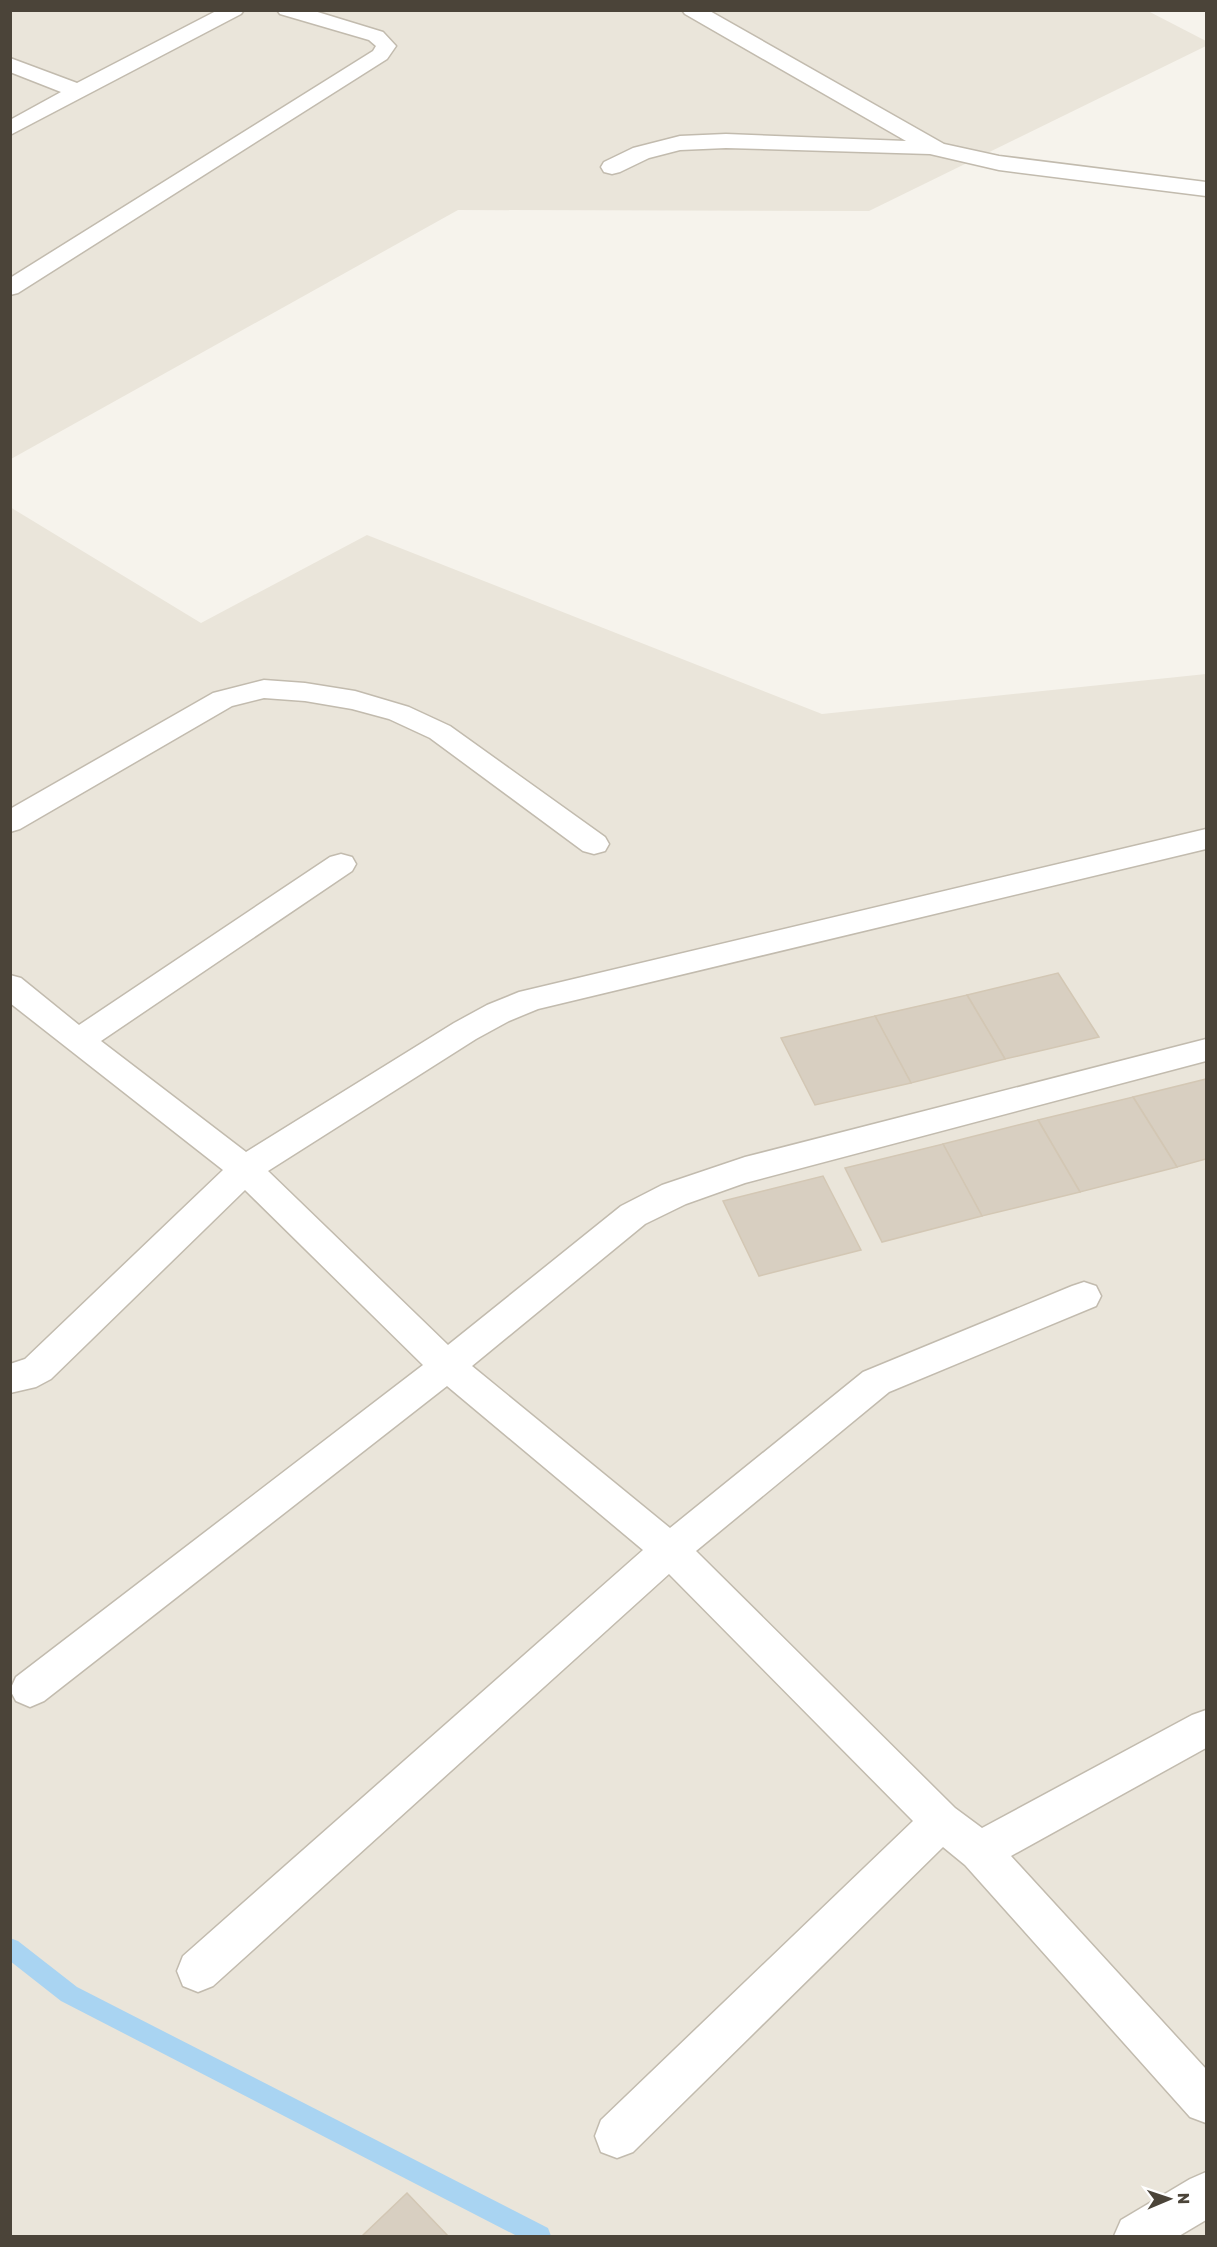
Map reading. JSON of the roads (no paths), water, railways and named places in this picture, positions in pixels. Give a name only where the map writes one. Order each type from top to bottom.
[{"type":"street","points":[[10,129],[234,10]]},
{"type":"street","points":[[10,288],[380,55],[386,46],[386,43],[376,36],[287,10]]},
{"type":"street","points":[[692,10],[937,149]]},
{"type":"street","points":[[10,64],[78,91]]},
{"type":"street","points":[[612,167],[641,153],[680,143],[792,143],[937,149],[999,163],[1206,189]]},
{"type":"street","points":[[10,822],[223,699],[264,689],[304,692],[355,700],[399,713],[440,732],[594,844]]},
{"type":"street","points":[[10,1379],[23,1377],[38,1369],[245,1169],[465,1031],[498,1013],[530,1000],[1206,839]]},
{"type":"street","points":[[78,1041],[341,864]]},
{"type":"street","points":[[10,986],[245,1169],[447,1366],[670,1550],[941,1821],[980,1851],[1206,2101]]},
{"type":"street","points":[[30,1689],[447,1366],[633,1215],[665,1197],[691,1186],[1206,1050]]},
{"type":"street","points":[[198,1971],[670,1550],[876,1382],[1084,1296]]},
{"type":"street","points":[[980,1851],[1206,1728]]},
{"type":"street","points":[[617,2136],[941,1821]]},
{"type":"street","points":[[1137,2236],[1206,2195]]},
{"type":"waterway","points":[[10,1948],[69,1994],[540,2236]]}]
